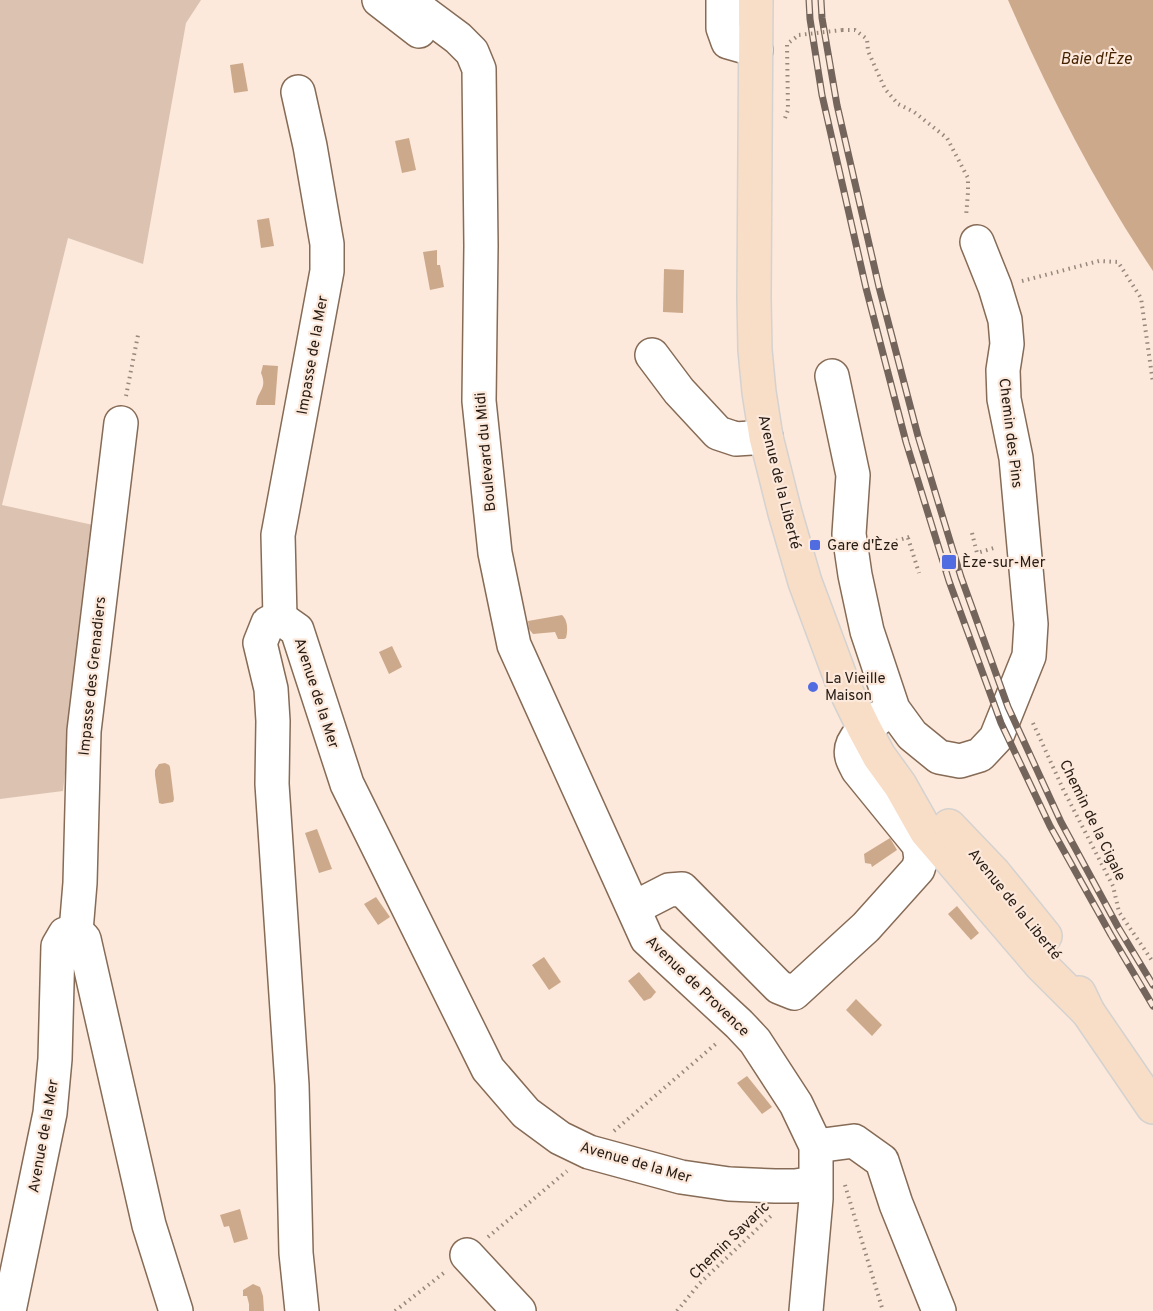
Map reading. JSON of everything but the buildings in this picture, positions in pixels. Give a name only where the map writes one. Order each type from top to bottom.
[{"type":"main road","name":"Avenue de la Liberté","points":[[756,0],[746,47],[755,350],[766,437],[784,513],[805,582],[844,687],[879,756],[900,785],[941,818],[994,873],[1060,955],[1088,1012],[1153,1107]]},
{"type":"street","points":[[379,0],[437,44],[458,38]]},
{"type":"street","name":"Boulevard du Midi","points":[[407,0],[458,38],[472,52],[479,69],[481,246],[479,400],[495,554],[514,645],[634,909]]},
{"type":"street","points":[[723,0],[723,28],[728,42],[746,47],[736,0]]},
{"type":"street","name":"Impasse de la Mer","points":[[280,618],[278,535],[327,271],[327,244],[298,92]]},
{"type":"street","name":"Chemin des Pins","points":[[832,376],[853,475],[849,534],[852,555],[867,631],[893,709],[912,735],[939,757],[960,761],[980,755],[996,738],[1029,656],[1031,624],[1016,458],[1004,399],[1003,370],[1007,344],[1005,320],[977,242]]},
{"type":"street","points":[[652,355],[679,391],[718,433],[736,439],[766,437]]},
{"type":"street","name":"Impasse des Grenadiers","points":[[76,931],[80,883],[84,731],[121,423]]},
{"type":"street","points":[[280,618],[268,623],[260,644],[271,689],[273,720],[272,784],[292,1085],[296,1253],[302,1311]]},
{"type":"street","name":"Avenue de la Mer","points":[[280,618],[297,630],[347,784],[488,1069],[526,1113],[560,1138],[589,1152],[669,1174],[729,1184],[775,1186],[805,1184]]},
{"type":"street","points":[[634,909],[669,890],[682,889],[779,987],[794,993],[866,927],[918,869],[921,859],[919,845],[858,770],[851,755],[853,743],[864,728],[893,709]]},
{"type":"street","name":"Avenue de Provence","points":[[634,909],[647,939],[755,1041],[796,1104],[816,1146],[805,1184],[816,1199],[806,1311]]},
{"type":"street","points":[[76,931],[84,939],[149,1225],[176,1311]]},
{"type":"street","name":"Avenue de la Mer","points":[[9,1311],[50,1113],[55,1059],[58,946],[65,934],[76,931]]},
{"type":"street","points":[[816,1146],[854,1141],[882,1161],[896,1204],[939,1311]]},
{"type":"street","points":[[467,1254],[519,1311]]},
{"type":"path","points":[[799,34],[855,30],[867,39],[868,51],[885,89],[898,104],[914,112],[947,138],[968,178],[966,221],[968,240],[977,242]]},
{"type":"path","points":[[995,287],[1099,261],[1118,262],[1141,298],[1153,383]]},
{"type":"path","points":[[121,423],[138,335]]},
{"type":"path","points":[[972,533],[977,553],[998,546]]},
{"type":"path","points":[[852,555],[910,537],[920,573]]},
{"type":"path","name":"Chemin de la Cigale","points":[[1017,683],[1063,789],[1113,886],[1119,912],[1153,962]]},
{"type":"path","points":[[805,1184],[834,1179],[846,1186],[883,1311]]},
{"type":"path","name":"Chemin Savaric","points":[[677,1311],[699,1284],[805,1184]]},
{"type":"shaded area","points":[[0,0],[201,0],[186,23],[143,264],[68,238],[2,505],[93,525],[63,791],[0,799]]},
{"type":"water","name":"Baie d'Èze","points":[[1008,0],[1153,0],[1153,271],[1112,206],[1074,139]]},
{"type":"water","points":[[243,63],[248,91],[234,93],[230,65]]},
{"type":"water","points":[[409,138],[416,170],[402,173],[395,141]]},
{"type":"water","points":[[269,218],[274,246],[261,248],[257,220]]},
{"type":"water","points":[[437,250],[437,265],[440,265],[444,287],[430,290],[423,252]]},
{"type":"water","points":[[664,269],[684,270],[683,313],[663,312]]},
{"type":"water","points":[[263,365],[278,366],[275,405],[256,405],[263,386],[261,373]]},
{"type":"water","points":[[562,615],[567,626],[567,635],[564,639],[558,639],[555,632],[533,634],[529,629],[528,621]]},
{"type":"water","points":[[392,646],[402,667],[389,674],[379,652]]},
{"type":"water","points":[[165,763],[170,767],[174,799],[173,802],[162,804],[159,803],[155,770],[159,764]]},
{"type":"water","points":[[317,829],[332,869],[319,873],[305,833]]},
{"type":"water","points":[[890,838],[897,850],[872,867],[871,864],[865,863],[864,854]]},
{"type":"water","points":[[376,897],[390,917],[378,925],[364,904]]},
{"type":"water","points":[[957,906],[979,933],[971,940],[948,914]]},
{"type":"water","points":[[544,957],[561,982],[549,990],[532,965]]},
{"type":"water","points":[[639,972],[656,992],[644,1001],[628,981]]},
{"type":"water","points":[[856,999],[882,1025],[872,1036],[846,1010]]},
{"type":"water","points":[[747,1076],[772,1107],[762,1114],[737,1083]]},
{"type":"water","points":[[240,1209],[248,1239],[234,1243],[229,1226],[224,1227],[220,1215]]},
{"type":"water","points":[[253,1284],[260,1287],[264,1311],[249,1311],[247,1296],[243,1296],[243,1290]]},
{"type":"railway","points":[[809,0],[822,95],[866,288],[906,442],[949,581],[1001,723],[1050,826],[1153,1006]]},
{"type":"railway","points":[[821,0],[837,105],[879,287],[918,436],[961,577],[1008,707],[1061,822],[1118,927],[1153,985]]},
{"type":"place","name":"Gare d'Èze","points":[[815,545]]},
{"type":"place","name":"Èze-sur-Mer","points":[[949,562]]},
{"type":"place","name":"La Vieille Maison","points":[[813,687]]}]
